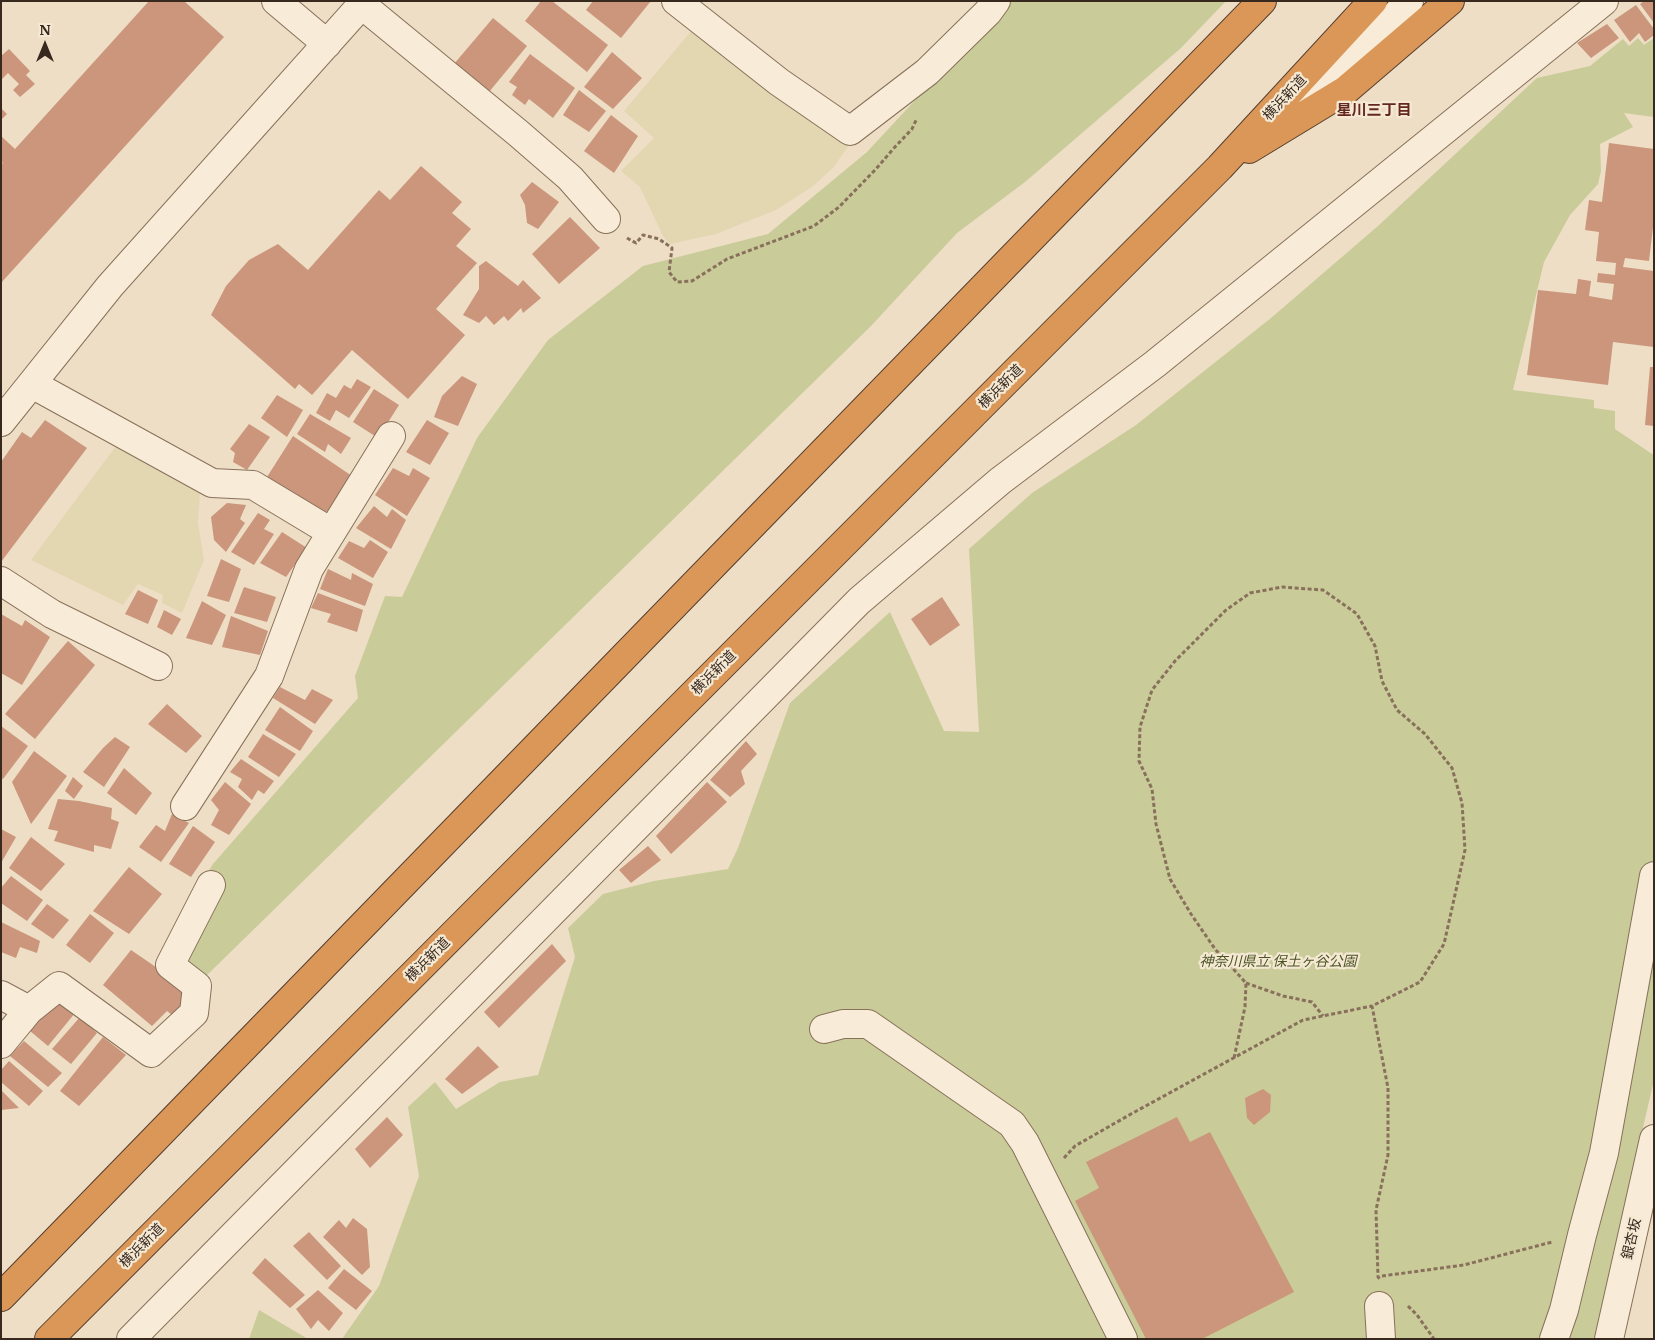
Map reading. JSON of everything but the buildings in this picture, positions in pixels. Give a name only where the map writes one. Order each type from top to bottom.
[{"type":"highway","points":[[1,1297],[1262,1]]},
{"type":"highway","name":"横浜新道","points":[[49,1339],[1220,167],[1373,1]]},
{"type":"highway","points":[[1220,167],[1346,90],[1450,1]]},
{"type":"street","points":[[276,1],[327,44]]},
{"type":"street","points":[[676,1],[779,82],[850,131],[927,72],[988,12],[996,1]]},
{"type":"street","points":[[1295,121],[1408,1]]},
{"type":"street","points":[[131,1339],[859,601],[1000,481],[1155,364],[1604,1]]},
{"type":"street","points":[[1,422],[110,286],[364,3],[570,178],[606,219]]},
{"type":"street","points":[[32,384],[212,483],[253,485],[330,532]]},
{"type":"street","points":[[185,806],[269,676],[309,569],[390,436]]},
{"type":"street","points":[[1,580],[52,614],[158,666]]},
{"type":"street","points":[[1554,1339],[1564,1310],[1604,1153],[1654,876]]},
{"type":"street","points":[[1,1044],[29,1010],[59,986],[151,1053],[194,1013],[197,986],[170,966],[211,885]]},
{"type":"street","points":[[1,996],[29,1010]]},
{"type":"street","points":[[824,1029],[843,1024],[868,1024],[1012,1124],[1025,1143],[1123,1339]]},
{"type":"street","name":"銀杏坂","points":[[1609,1339],[1651,1171],[1654,1139]]},
{"type":"street","points":[[1379,1306],[1381,1339]]},
{"type":"path","points":[[606,219],[610,228],[636,243],[643,234],[659,239],[672,248],[669,272],[677,282],[692,281],[727,259],[814,226],[832,212],[876,170],[912,129],[918,114]]},
{"type":"path","points":[[1044,1180],[1075,1146],[1303,1020],[1323,1016],[1372,1006],[1420,982],[1444,944],[1465,850],[1462,802],[1452,768],[1425,734],[1397,710],[1382,680],[1375,646],[1357,614],[1323,590],[1282,587],[1250,593],[1226,610],[1175,661],[1152,690],[1140,727],[1139,761],[1152,789],[1156,824],[1170,879],[1215,949],[1246,983],[1283,996],[1312,1002],[1323,1016]]},
{"type":"path","points":[[1234,1058],[1245,1007],[1246,983]]},
{"type":"path","points":[[1372,1006],[1388,1088],[1388,1156],[1376,1210],[1379,1306]]},
{"type":"path","points":[[1378,1277],[1464,1265],[1582,1234]]},
{"type":"shaded area","points":[[697,24],[852,141],[833,168],[812,187],[776,210],[716,234],[670,244],[663,236],[640,187],[621,171],[654,138],[624,111]]},
{"type":"shaded area","points":[[116,446],[200,493],[198,523],[204,560],[182,613],[162,603],[163,595],[138,584],[123,605],[31,560]]},
{"type":"green space","points":[[1007,1],[1226,1],[1181,48],[1025,182],[957,233],[871,326],[204,978],[189,965],[186,952],[224,889],[207,874],[213,864],[358,698],[355,676],[385,596],[402,597],[477,438],[548,340],[643,266],[768,234],[867,152]]},
{"type":"green space","name":"神奈川県立 保土ヶ谷公園","points":[[1638,38],[1644,45],[1654,38],[1654,117],[1624,113],[1633,127],[1600,144],[1601,171],[1598,184],[1570,215],[1544,262],[1513,390],[1594,400],[1594,408],[1615,411],[1615,429],[1654,454],[1654,1080],[1623,1214],[1598,1339],[342,1339],[379,1286],[419,1176],[408,1107],[435,1082],[456,1109],[500,1082],[538,1075],[575,957],[568,928],[603,894],[654,881],[728,869],[738,848],[790,703],[890,612],[944,731],[979,732],[969,549],[1032,493],[1136,425],[1271,318],[1378,226],[1537,78],[1590,66],[1623,39],[1629,46]]},
{"type":"green space","points":[[259,1310],[308,1339],[249,1339]]},
{"type":"district","name":"星川三丁目","points":[[1374,111]]}]
